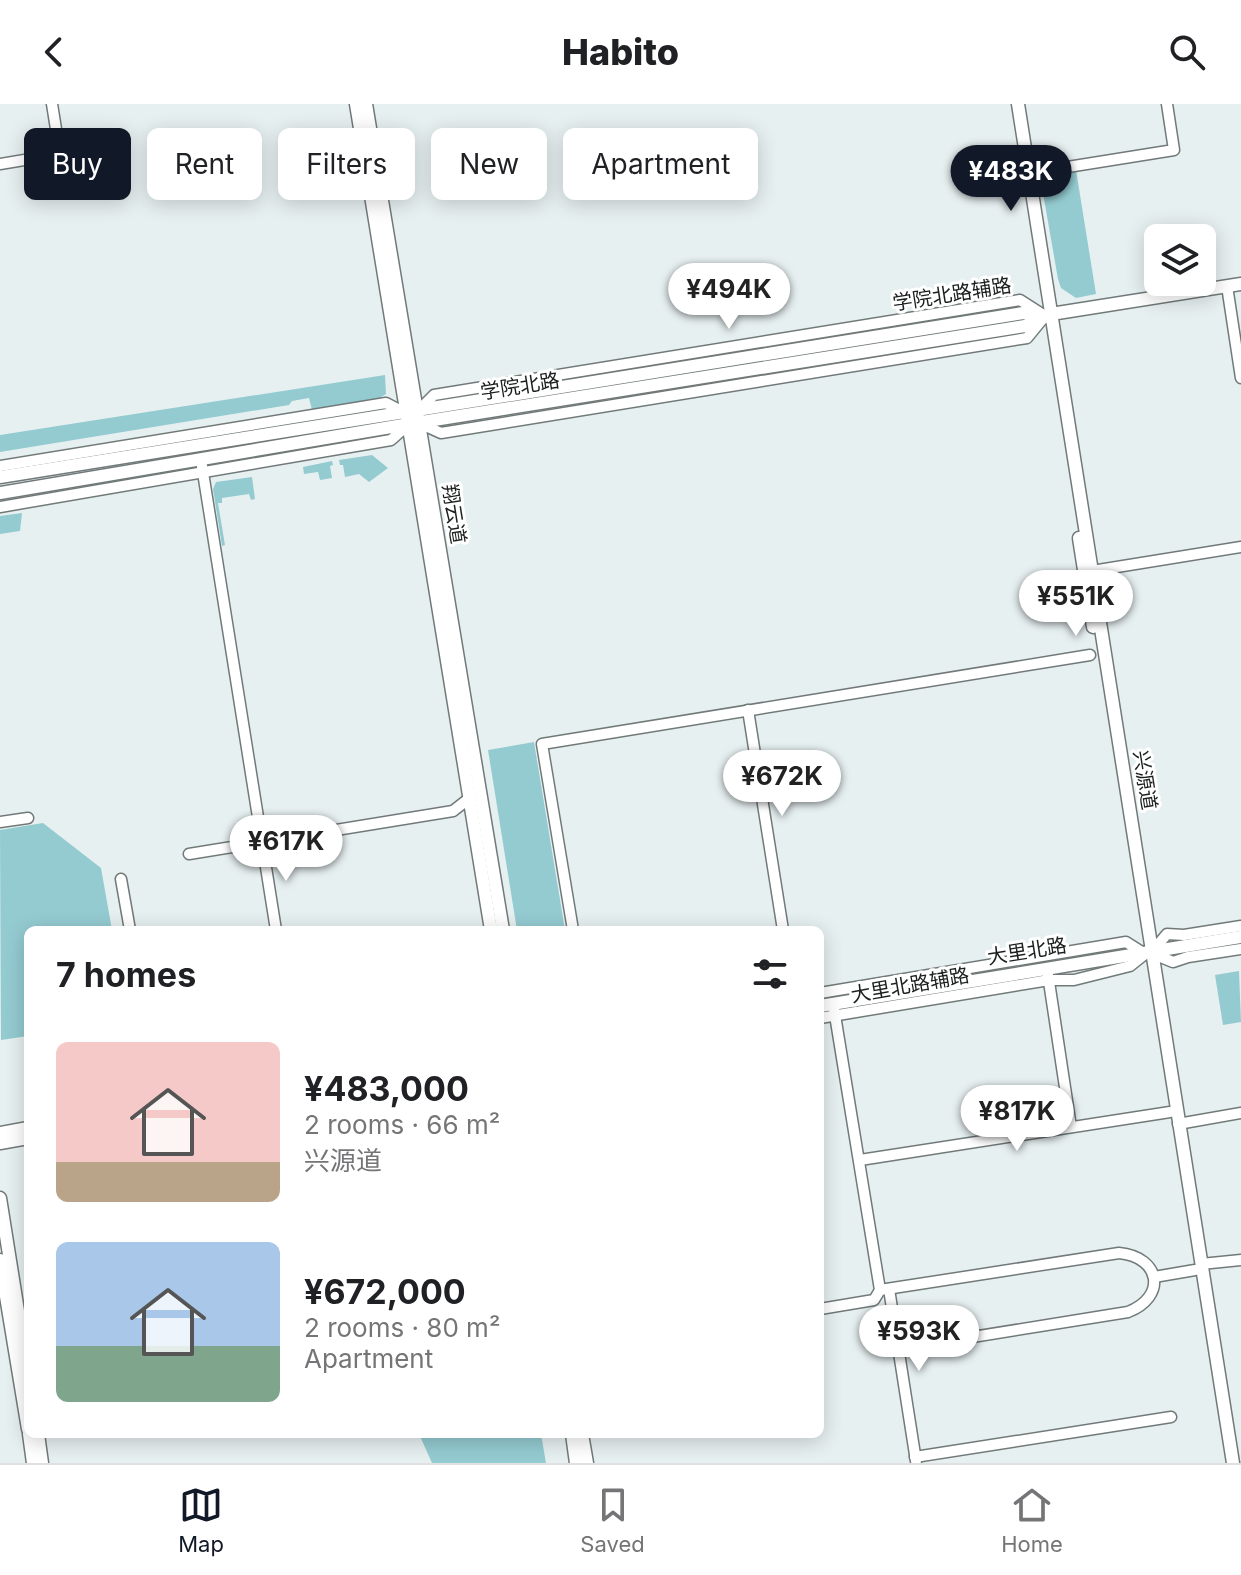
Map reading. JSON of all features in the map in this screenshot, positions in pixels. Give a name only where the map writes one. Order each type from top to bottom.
[{"type":"main road","name":"翔云道","points":[[356,104],[502,926]]},
{"type":"main road","name":"翔云道","points":[[366,104],[490,926]]},
{"type":"main road","name":"兴源道","points":[[1011,104],[1026,174]]},
{"type":"main road","name":"兴源道","points":[[1018,104],[1026,174],[1088,572],[1178,1124],[1227,1463]]},
{"type":"main road","name":"学院北路","points":[[0,477],[413,418],[923,336],[1025,326],[1048,315],[1241,284]]},
{"type":"main road","name":"学院北路","points":[[0,493],[149,454],[202,466],[413,418],[503,390],[788,357]]},
{"type":"main road","name":"大里北路","points":[[829,1008],[1048,974],[1241,937]]},
{"type":"main road","name":"兴源道","points":[[1148,953],[1170,1112],[1198,1267],[1236,1448],[1233,1463]]},
{"type":"main road","points":[[0,1133],[24,1129]]},
{"type":"main road","points":[[0,1143],[24,1139]]},
{"type":"main road","points":[[0,1198],[24,1349]]},
{"type":"main road","points":[[0,1260],[24,1407]]},
{"type":"main road","points":[[29,1438],[33,1463]]},
{"type":"main road","points":[[39,1438],[42,1463]]},
{"type":"main road","points":[[573,1438],[576,1463]]},
{"type":"main road","points":[[583,1438],[587,1463]]},
{"type":"street","points":[[0,164],[60,154],[52,104]]},
{"type":"street","points":[[1026,174],[1174,150],[1167,104]]},
{"type":"street","points":[[1227,286],[1241,378]]},
{"type":"street","name":"学院北路辅路","points":[[788,357],[923,336],[1020,300],[1048,315]]},
{"type":"street","points":[[0,466],[149,454],[154,481]]},
{"type":"street","points":[[0,507],[154,481],[202,466],[275,926]]},
{"type":"street","points":[[17,504],[21,489]]},
{"type":"street","points":[[1088,572],[1241,547]]},
{"type":"street","points":[[572,926],[542,744],[1090,655]]},
{"type":"street","points":[[748,710],[782,926]]},
{"type":"street","points":[[189,854],[453,811],[471,797]]},
{"type":"street","points":[[0,822],[28,818]]},
{"type":"street","points":[[121,879],[129,926]]},
{"type":"street","points":[[1148,953],[1167,934],[1184,935],[1241,926]]},
{"type":"street","name":"大里北路辅路","points":[[824,992],[1126,942],[1173,962],[1241,949]]},
{"type":"street","points":[[1048,974],[1071,1127]]},
{"type":"street","points":[[829,1008],[898,1349],[916,1460],[1171,1417]]},
{"type":"street","points":[[860,1160],[1170,1112]]},
{"type":"street","points":[[1178,1124],[1241,1113]]},
{"type":"street","points":[[824,1308],[874,1300],[885,1290],[1119,1253],[1138,1256],[1145,1261],[1154,1277],[1148,1299],[1128,1312],[898,1349]]},
{"type":"street","points":[[1154,1277],[1241,1260]]},
{"type":"shaded area","points":[[1076,170],[1096,294],[1076,298],[1061,288],[1058,279],[1040,176]]},
{"type":"shaded area","points":[[385,375],[386,394],[378,399],[312,410],[309,398],[292,401],[289,405],[0,452],[0,435]]},
{"type":"shaded area","points":[[372,455],[388,468],[369,482],[359,474],[345,477],[339,460]]},
{"type":"shaded area","points":[[332,461],[332,478],[320,480],[318,472],[304,474],[303,467]]},
{"type":"shaded area","points":[[252,477],[255,499],[251,500],[249,494],[222,498],[222,503],[218,503],[225,545],[222,546],[213,489],[216,482]]},
{"type":"shaded area","points":[[22,513],[20,531],[0,534],[0,516]]},
{"type":"shaded area","points":[[534,742],[564,926],[516,926],[488,750]]},
{"type":"shaded area","points":[[43,823],[101,868],[111,926],[24,926],[24,1037],[1,1040],[0,830]]},
{"type":"shaded area","points":[[1239,971],[1241,1022],[1223,1025],[1215,975]]},
{"type":"shaded area","points":[[421,1438],[542,1438],[546,1463],[432,1463]]}]
